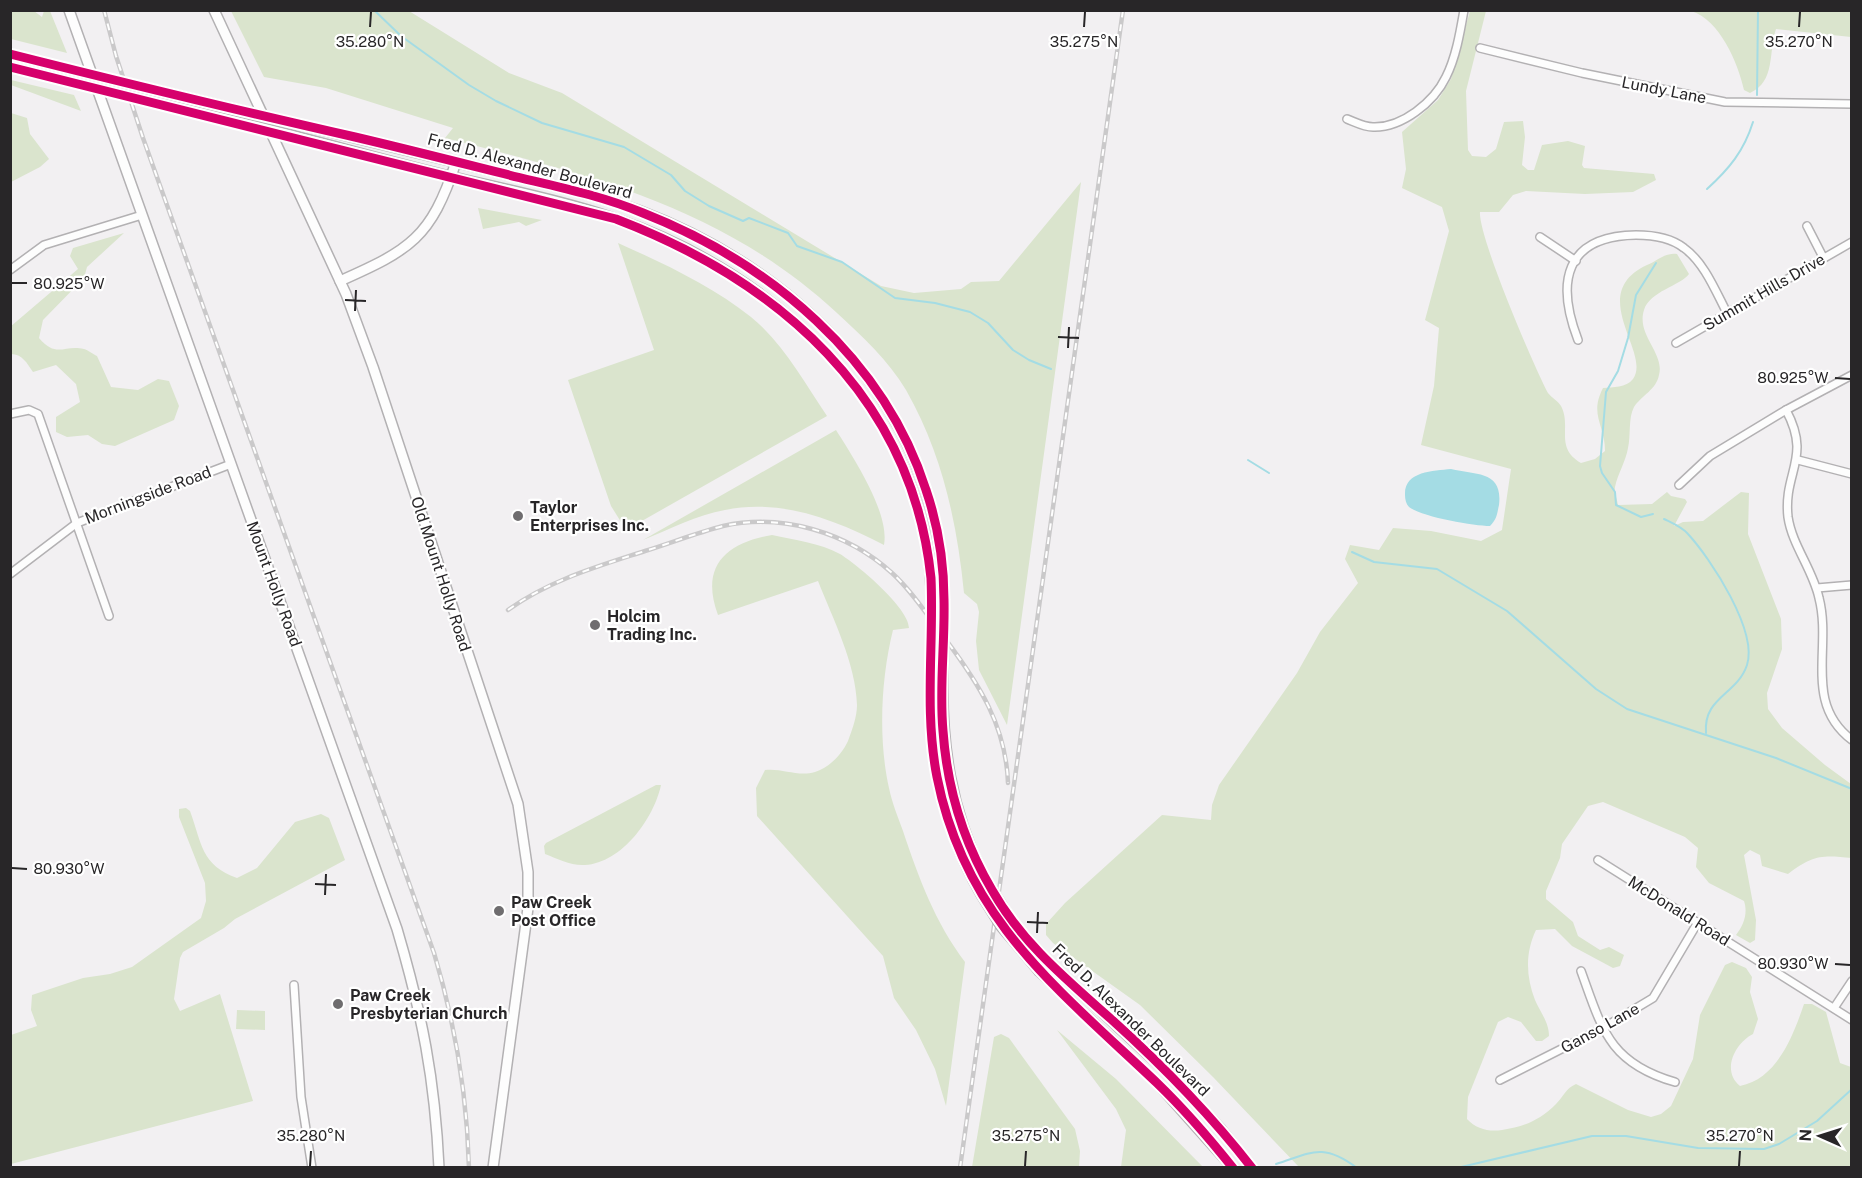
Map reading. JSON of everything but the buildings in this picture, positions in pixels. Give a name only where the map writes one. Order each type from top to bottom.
[{"type":"main road","name":"Mount Holly Road","points":[[69,10],[393,918],[415,988],[433,1076],[439,1167]]},
{"type":"main road","name":"Old Mount Holly Road","points":[[214,10],[340,281],[373,367],[509,774],[523,835],[528,908],[493,1167]]},
{"type":"main road","name":"Fred D. Alexander Boulevard","points":[[10,54],[593,196],[661,220],[729,255],[778,289],[834,336],[874,384],[909,445],[930,502],[941,556],[944,604],[942,729],[948,774],[961,822],[983,875],[1013,923],[1047,961],[1169,1074],[1220,1128],[1252,1167]]},
{"type":"main road","name":"Fred D. Alexander Boulevard","points":[[10,67],[586,210],[660,236],[698,255],[745,283],[799,324],[842,368],[865,398],[887,435],[916,505],[928,554],[932,586],[930,724],[937,777],[960,853],[981,894],[1001,926],[1040,972],[1159,1085],[1233,1167]]},
{"type":"main road","points":[[340,281],[389,259],[408,247],[435,212],[452,177],[456,162]]},
{"type":"street","points":[[1347,119],[1373,127],[1389,125],[1422,108],[1446,78],[1454,56],[1464,10]]},
{"type":"street","name":"Lundy Lane","points":[[1480,48],[1725,102],[1851,104]]},
{"type":"street","points":[[10,270],[44,245],[142,215]]},
{"type":"street","points":[[1807,226],[1823,257]]},
{"type":"street","points":[[1578,340],[1565,298],[1568,277],[1576,261],[1587,248],[1612,237],[1642,235],[1670,240],[1692,255],[1727,313]]},
{"type":"street","points":[[1540,237],[1576,261]]},
{"type":"street","name":"Summit Hills Drive","points":[[1676,344],[1851,242]]},
{"type":"street","points":[[1679,485],[1710,456],[1786,410],[1851,375]]},
{"type":"street","points":[[10,414],[29,410],[38,414],[109,616]]},
{"type":"street","points":[[1786,410],[1798,438],[1798,460],[1790,489],[1789,521],[1817,588],[1823,629],[1822,696],[1837,726],[1851,740]]},
{"type":"street","points":[[1798,460],[1851,474]]},
{"type":"street","name":"Morningside Road","points":[[10,574],[77,523],[231,464]]},
{"type":"street","points":[[1817,588],[1851,585]]},
{"type":"street","name":"McDonald Road","points":[[1598,860],[1851,1020]]},
{"type":"street","name":"Ganso Lane","points":[[1500,1080],[1603,1028],[1653,998],[1698,922]]},
{"type":"street","points":[[1581,971],[1603,1028],[1611,1042],[1635,1067],[1652,1076],[1675,1082]]},
{"type":"street","points":[[1834,1008],[1851,981]]},
{"type":"street","points":[[294,986],[301,1090],[312,1167]]},
{"type":"green space","points":[[10,11],[34,11],[42,17],[44,11],[50,11],[67,53],[11,39]]},
{"type":"green space","points":[[231,11],[409,11],[509,73],[562,93],[881,286],[914,293],[961,289],[971,282],[999,281],[1081,182],[1007,725],[979,670],[976,641],[979,612],[977,604],[964,593],[952,514],[929,438],[919,414],[899,379],[874,349],[837,313],[794,277],[748,247],[702,221],[653,200],[552,166],[445,138],[453,128],[326,88],[264,77]]},
{"type":"green space","points":[[1470,11],[1486,11],[1466,91],[1468,150],[1472,156],[1486,157],[1496,149],[1504,122],[1523,121],[1525,137],[1522,165],[1528,170],[1534,170],[1542,145],[1568,141],[1585,146],[1582,165],[1584,168],[1654,174],[1656,180],[1633,192],[1585,194],[1526,191],[1513,195],[1499,212],[1480,212],[1488,247],[1508,302],[1541,379],[1548,393],[1561,406],[1568,450],[1581,463],[1595,459],[1605,451],[1597,413],[1603,388],[1627,384],[1633,379],[1637,368],[1620,307],[1621,291],[1629,277],[1647,265],[1673,254],[1677,254],[1689,274],[1652,298],[1644,310],[1644,328],[1658,359],[1659,375],[1652,389],[1632,411],[1627,453],[1615,487],[1618,505],[1652,504],[1667,492],[1687,502],[1674,526],[1683,522],[1703,521],[1741,492],[1749,493],[1748,534],[1781,619],[1782,649],[1767,693],[1768,709],[1782,728],[1851,784],[1852,858],[1818,858],[1804,863],[1788,874],[1762,866],[1760,855],[1750,850],[1744,855],[1756,920],[1755,940],[1750,943],[1736,935],[1744,919],[1746,910],[1744,901],[1709,883],[1696,867],[1698,848],[1685,837],[1603,802],[1588,806],[1562,844],[1560,858],[1546,891],[1546,899],[1573,922],[1578,936],[1600,950],[1609,947],[1624,955],[1620,966],[1613,968],[1572,946],[1555,929],[1536,930],[1528,956],[1528,974],[1549,1036],[1542,1041],[1536,1041],[1521,1022],[1508,1017],[1498,1022],[1468,1097],[1467,1119],[1483,1129],[1492,1131],[1525,1125],[1550,1110],[1567,1090],[1576,1084],[1628,1110],[1651,1117],[1661,1114],[1671,1106],[1693,1059],[1700,1015],[1725,965],[1732,962],[1746,968],[1752,977],[1750,992],[1758,1019],[1753,1034],[1746,1038],[1736,1050],[1731,1065],[1734,1080],[1740,1086],[1753,1082],[1774,1065],[1789,1042],[1804,1004],[1812,1004],[1826,1012],[1840,1063],[1851,1067],[1851,1167],[1299,1167],[1140,1005],[1053,943],[1046,935],[1046,924],[1065,903],[1162,815],[1211,820],[1212,805],[1219,785],[1297,673],[1320,632],[1358,583],[1345,559],[1350,545],[1379,550],[1393,528],[1431,531],[1481,541],[1502,530],[1511,469],[1421,445],[1434,386],[1439,328],[1425,320],[1449,231],[1442,207],[1402,188],[1406,169],[1402,132],[1438,100],[1451,79]]},
{"type":"green space","points":[[1691,11],[1851,11],[1851,37],[1776,29],[1768,74],[1758,88],[1750,93],[1744,90],[1732,56],[1719,33],[1711,23]]},
{"type":"green space","points":[[11,80],[74,95],[81,111],[11,85]]},
{"type":"green space","points":[[11,113],[27,118],[30,134],[49,159],[40,167],[11,182]]},
{"type":"green space","points":[[478,208],[542,220],[526,226],[519,222],[483,229]]},
{"type":"green space","points":[[124,233],[87,267],[84,278],[43,320],[39,338],[51,348],[84,349],[97,356],[111,387],[138,390],[158,379],[169,381],[179,406],[174,420],[115,446],[102,444],[88,435],[67,437],[56,432],[56,417],[80,402],[76,384],[56,365],[33,372],[21,357],[11,354],[10,327],[78,269],[70,256],[73,248]]},
{"type":"green space","points":[[618,243],[704,285],[751,317],[763,327],[783,351],[827,416],[626,530],[611,506],[568,380],[654,350]]},
{"type":"green space","points":[[836,430],[876,502],[884,532],[884,545],[827,520],[787,509],[766,507],[746,507],[715,512],[643,540]]},
{"type":"green space","points":[[772,535],[815,544],[840,554],[881,588],[907,620],[909,628],[893,630],[889,649],[882,709],[883,749],[892,799],[915,866],[936,916],[965,962],[946,1106],[935,1069],[916,1030],[894,998],[883,956],[757,816],[756,788],[765,770],[809,773],[825,767],[839,755],[848,741],[857,710],[853,674],[837,626],[818,581],[718,615],[712,583],[721,560],[741,544]]},
{"type":"green space","points":[[656,785],[661,785],[644,824],[623,848],[612,856],[599,862],[580,865],[545,854],[546,843]]},
{"type":"green space","points":[[186,808],[190,811],[209,860],[225,873],[237,878],[257,868],[295,822],[321,814],[329,818],[345,860],[235,919],[183,952],[180,958],[174,999],[180,1011],[220,994],[253,1101],[11,1164],[11,1035],[37,1026],[31,1010],[32,995],[83,978],[110,974],[132,967],[201,918],[206,901],[205,883],[179,817],[179,809]]},
{"type":"green space","points":[[237,1010],[265,1011],[265,1030],[236,1029]]},
{"type":"green space","points":[[1057,1030],[1116,1079],[1203,1167],[1121,1167],[1126,1130],[1116,1109]]},
{"type":"green space","points":[[1001,1034],[1009,1038],[1075,1129],[1080,1151],[1079,1167],[972,1167],[994,1037]]},
{"type":"water","points":[[1451,469],[1486,476],[1497,486],[1499,505],[1495,519],[1490,526],[1461,523],[1436,517],[1408,506],[1405,495],[1409,481],[1421,474]]},
{"type":"waterway","points":[[374,10],[401,36],[469,85],[496,101],[542,123],[624,147],[671,175],[685,191],[709,206],[743,221],[749,218],[788,233],[797,246],[842,262],[895,298],[935,303],[970,312],[988,323],[1013,350],[1051,369]]},
{"type":"waterway","points":[[1757,95],[1758,10]]},
{"type":"waterway","points":[[1707,189],[1735,159],[1753,122]]},
{"type":"waterway","points":[[1653,514],[1641,517],[1616,505],[1615,492],[1600,466],[1606,392],[1618,371],[1628,338],[1636,295],[1656,263]]},
{"type":"waterway","points":[[1248,460],[1269,473]]},
{"type":"waterway","points":[[1664,519],[1677,525],[1698,545],[1720,577],[1746,634],[1749,651],[1747,665],[1736,683],[1710,711],[1706,721],[1706,733]]},
{"type":"waterway","points":[[1352,552],[1374,562],[1437,569],[1507,611],[1596,689],[1627,709],[1776,758],[1852,789]]},
{"type":"waterway","points":[[1457,1168],[1592,1136],[1626,1136],[1698,1148],[1764,1149],[1779,1144],[1817,1121],[1852,1089]]},
{"type":"waterway","points":[[1276,1164],[1316,1152],[1325,1152],[1357,1168]]},
{"type":"railway","points":[[104,10],[116,56],[143,138],[434,953],[459,1059],[466,1113],[469,1168]]},
{"type":"railway","points":[[960,1168],[1123,10]]},
{"type":"railway","points":[[508,610],[540,590],[574,575],[723,526],[768,522],[813,529],[855,547],[874,559],[900,580],[914,597],[958,656],[989,707],[1002,743],[1008,783]]},
{"type":"cycle path","points":[[10,54],[577,191],[610,201],[690,234],[735,259],[777,288],[816,321],[851,358],[882,398],[907,442],[930,503],[940,545],[944,586],[942,715],[945,752],[958,813],[982,871],[1004,909],[1031,944],[1061,975],[1167,1072],[1219,1128],[1252,1168]]},
{"type":"cycle path","points":[[10,67],[616,219],[675,245],[731,276],[782,312],[827,354],[866,401],[897,454],[919,513],[931,578],[930,702],[933,752],[950,827],[969,872],[993,911],[1020,948],[1085,1016],[1177,1103],[1233,1168]]},
{"type":"place","name":"Taylor Enterprises Inc.","points":[[518,516]]},
{"type":"place","name":"Holcim Trading Inc.","points":[[595,625]]},
{"type":"place","name":"Paw Creek Post Office","points":[[499,911]]},
{"type":"place","name":"Paw Creek Presbyterian Church","points":[[338,1004]]}]
